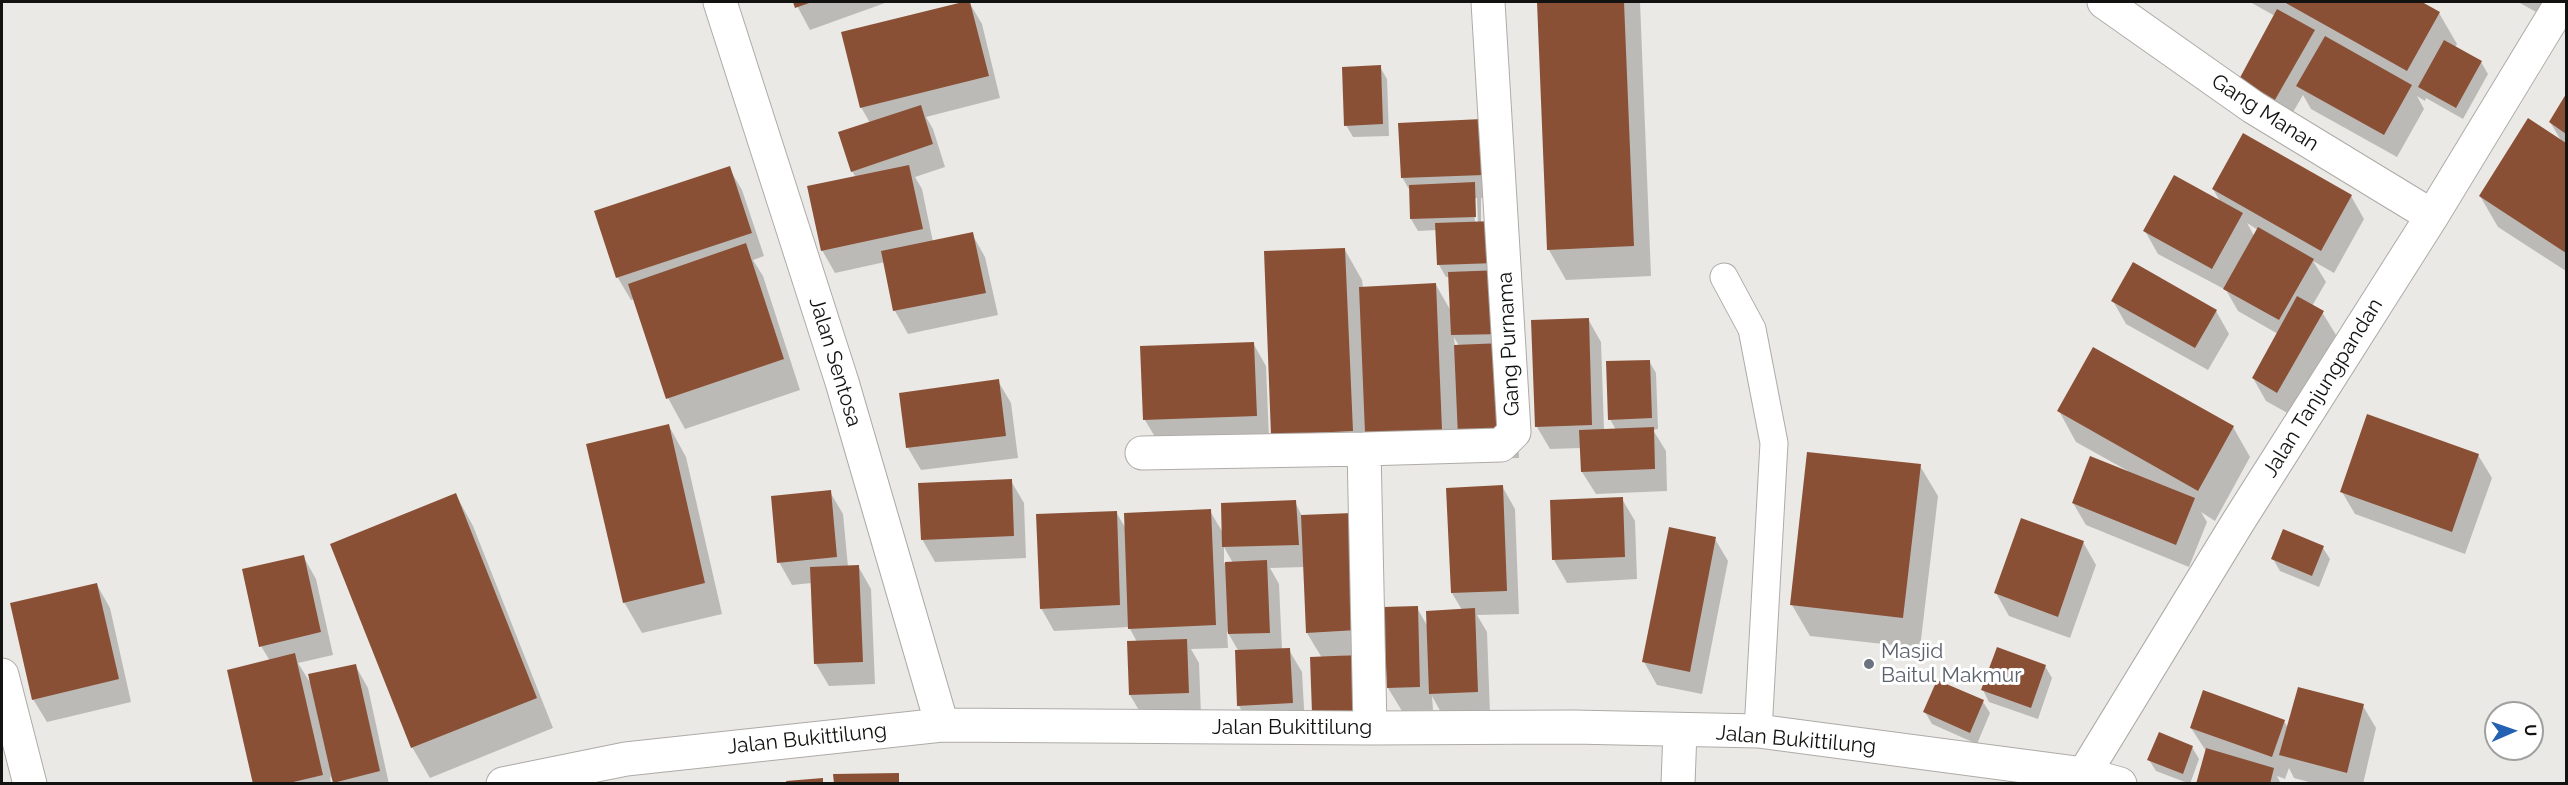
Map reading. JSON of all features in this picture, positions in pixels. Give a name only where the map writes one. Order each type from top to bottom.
[{"type":"street","name":"Jalan Sentosa","points":[[720,2],[842,382],[942,724]]},
{"type":"street","name":"Gang Purnama","points":[[1142,453],[1501,445],[1514,432],[1488,2]]},
{"type":"street","name":"Gang Manan","points":[[2104,2],[2253,107],[2432,216]]},
{"type":"street","name":"Jalan Tanjungpandan","points":[[2084,774],[2238,522],[2432,216],[2562,2]]},
{"type":"street","points":[[1364,449],[1370,728]]},
{"type":"street","points":[[2,675],[30,783]]},
{"type":"street","name":"Jalan Bukittilung","points":[[503,783],[630,771],[942,724],[1370,728],[1573,727],[1758,731],[2084,774],[2120,783]]},
{"type":"street","points":[[1678,783],[1680,731]]},
{"type":"lane","points":[[1724,277],[1752,329],[1774,443],[1758,731]]},
{"type":"building","points":[[793,2],[812,2],[795,8]]},
{"type":"building","points":[[970,2],[989,76],[860,108],[841,32]]},
{"type":"building","points":[[1537,2],[1624,2],[1634,246],[1547,250]]},
{"type":"building","points":[[2284,2],[2422,2],[2440,12],[2407,71]]},
{"type":"building","points":[[2277,9],[2315,30],[2272,105],[2236,85]]},
{"type":"building","points":[[2325,36],[2412,85],[2384,135],[2296,86]]},
{"type":"building","points":[[2444,40],[2482,61],[2456,108],[2418,87]]},
{"type":"building","points":[[1381,65],[1383,124],[1344,126],[1342,67]]},
{"type":"building","points":[[2566,94],[2566,134],[2549,122]]},
{"type":"building","points":[[921,105],[933,144],[851,172],[838,132]]},
{"type":"building","points":[[2528,118],[2566,143],[2566,253],[2479,196]]},
{"type":"building","points":[[1482,119],[1484,175],[1401,178],[1398,123]]},
{"type":"building","points":[[2243,133],[2352,195],[2321,251],[2212,189]]},
{"type":"building","points":[[909,165],[923,229],[821,251],[807,186]]},
{"type":"building","points":[[730,166],[752,233],[616,278],[594,211]]},
{"type":"building","points":[[2174,175],[2243,213],[2212,269],[2143,231]]},
{"type":"building","points":[[1475,182],[1476,217],[1410,219],[1409,185]]},
{"type":"building","points":[[1494,221],[1496,263],[1437,265],[1435,223]]},
{"type":"building","points":[[2258,227],[2314,259],[2279,320],[2223,289]]},
{"type":"building","points":[[973,232],[986,293],[893,311],[881,251]]},
{"type":"building","points":[[746,243],[784,359],[666,399],[628,284]]},
{"type":"building","points":[[1345,248],[1353,431],[1271,435],[1264,251]]},
{"type":"building","points":[[2133,262],[2217,310],[2195,348],[2111,301]]},
{"type":"building","points":[[1502,270],[1505,334],[1451,335],[1448,272]]},
{"type":"building","points":[[1436,283],[1442,430],[1365,433],[1359,287]]},
{"type":"building","points":[[2297,296],[2324,311],[2277,393],[2252,378]]},
{"type":"building","points":[[1589,318],[1592,425],[1535,427],[1531,320]]},
{"type":"building","points":[[1254,342],[1257,416],[1143,420],[1140,346]]},
{"type":"building","points":[[1503,343],[1507,435],[1458,437],[1454,345]]},
{"type":"building","points":[[2093,347],[2234,426],[2198,491],[2057,411]]},
{"type":"building","points":[[1650,360],[1652,418],[1608,420],[1606,361]]},
{"type":"building","points":[[999,379],[1006,436],[906,448],[899,393]]},
{"type":"building","points":[[2367,414],[2479,454],[2452,532],[2340,492]]},
{"type":"building","points":[[669,424],[705,583],[623,603],[586,444]]},
{"type":"building","points":[[1654,427],[1655,469],[1581,472],[1579,430]]},
{"type":"building","points":[[1807,452],[1921,464],[1903,618],[1790,605]]},
{"type":"building","points":[[2090,456],[2195,498],[2176,545],[2072,503]]},
{"type":"building","points":[[1012,479],[1014,536],[921,540],[918,483]]},
{"type":"building","points":[[1503,485],[1507,591],[1451,593],[1446,488]]},
{"type":"building","points":[[831,490],[837,557],[777,563],[771,496]]},
{"type":"building","points":[[456,493],[537,698],[411,748],[330,544]]},
{"type":"building","points":[[1623,497],[1625,557],[1552,560],[1550,500]]},
{"type":"building","points":[[1296,500],[1299,545],[1222,547],[1221,503]]},
{"type":"building","points":[[1211,509],[1216,625],[1128,629],[1124,513]]},
{"type":"building","points":[[1117,511],[1120,605],[1040,609],[1036,514]]},
{"type":"building","points":[[1352,513],[1357,630],[1306,633],[1301,515]]},
{"type":"building","points":[[2021,518],[2084,541],[2058,617],[1994,593]]},
{"type":"building","points":[[1669,527],[1716,537],[1690,672],[1642,662]]},
{"type":"building","points":[[2283,529],[2324,546],[2312,576],[2271,559]]},
{"type":"building","points":[[304,555],[321,632],[259,647],[242,569]]},
{"type":"building","points":[[1267,560],[1270,633],[1228,634],[1225,562]]},
{"type":"building","points":[[859,565],[863,662],[814,664],[810,567]]},
{"type":"building","points":[[97,583],[119,679],[32,700],[10,603]]},
{"type":"building","points":[[1418,606],[1420,687],[1387,688],[1383,607]]},
{"type":"building","points":[[1475,608],[1478,692],[1429,694],[1426,611]]},
{"type":"building","points":[[1187,639],[1189,693],[1129,695],[1127,641]]},
{"type":"building","points":[[1997,647],[2046,665],[2031,708],[1981,690]]},
{"type":"building","points":[[1290,648],[1293,703],[1237,706],[1235,650]]},
{"type":"building","points":[[295,653],[323,775],[285,784],[253,784],[227,670]]},
{"type":"building","points":[[1357,655],[1359,712],[1312,713],[1310,657]]},
{"type":"building","points":[[356,664],[380,771],[333,783],[308,674]]},
{"type":"building","points":[[1937,680],[1984,700],[1970,733],[1923,712]]},
{"type":"building","points":[[2298,687],[2364,704],[2347,773],[2279,755]]},
{"type":"building","points":[[2203,690],[2285,720],[2272,757],[2190,728]]},
{"type":"building","points":[[2159,732],[2193,746],[2183,774],[2147,760]]},
{"type":"building","points":[[2206,748],[2274,768],[2270,784],[2196,784]]},
{"type":"building","points":[[899,773],[899,784],[834,784],[833,774]]},
{"type":"building","points":[[823,778],[823,784],[787,784],[786,781]]},
{"type":"place","name":"Masjid Baitul Makmur","points":[[1869,664]]}]
